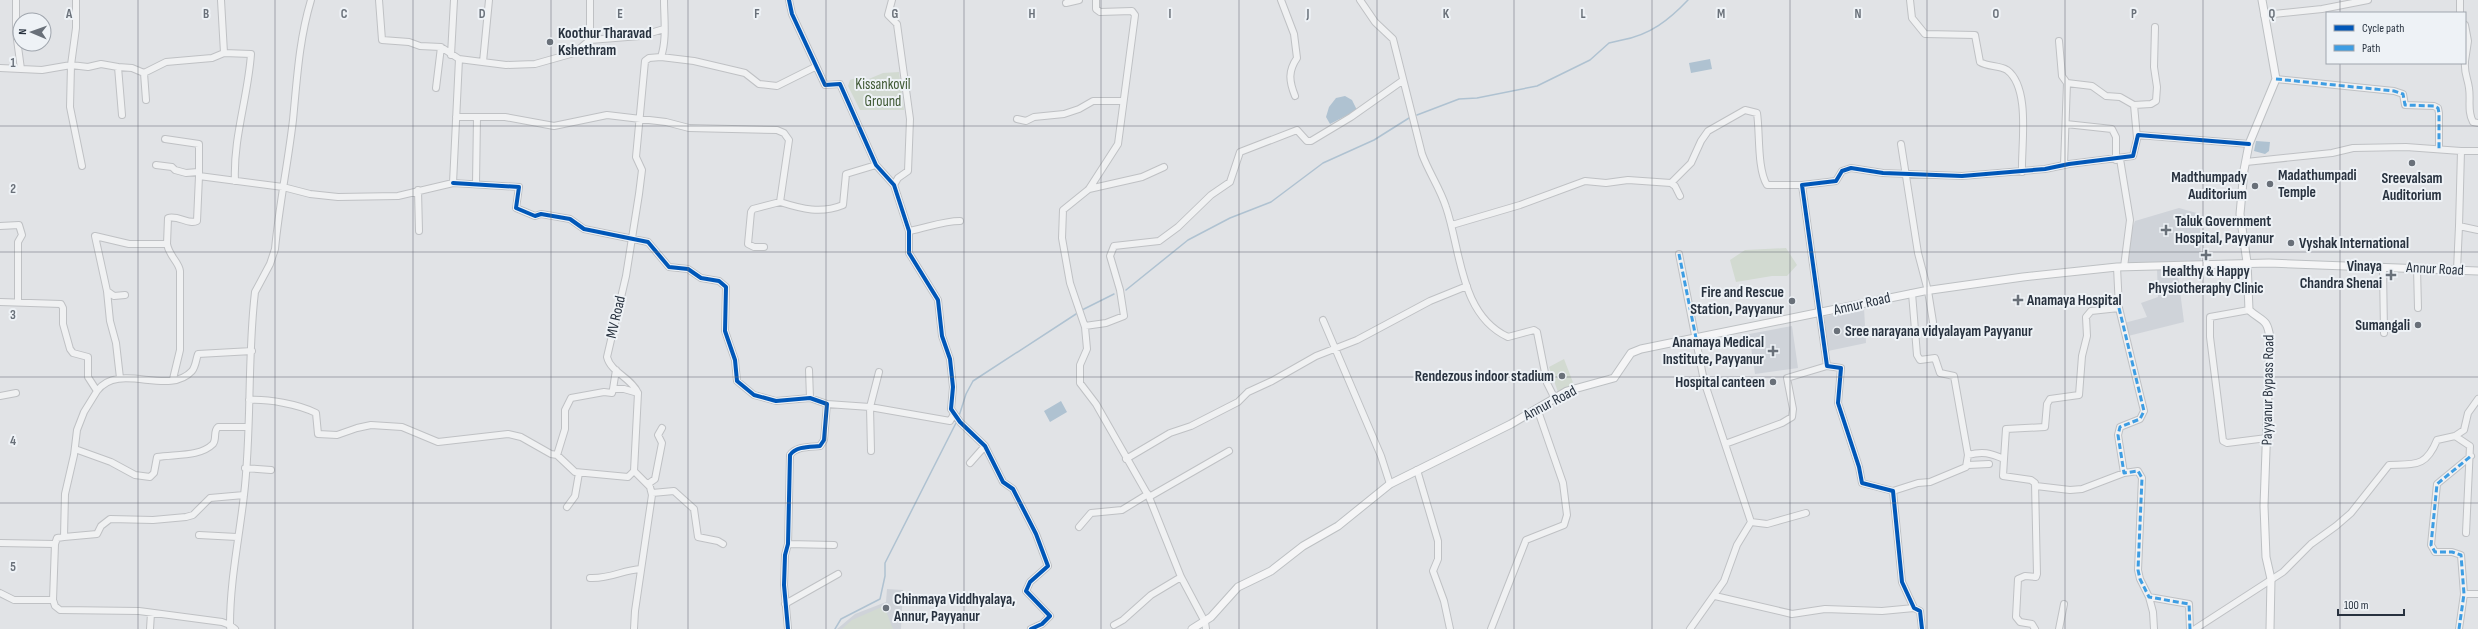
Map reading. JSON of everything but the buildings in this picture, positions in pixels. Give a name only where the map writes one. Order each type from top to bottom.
[{"type":"main road","points":[[2249,310],[2247,262],[2240,214],[2246,162],[2249,144],[2276,79],[2262,0]]},
{"type":"main road","name":"Annur Road","points":[[1192,629],[1205,625],[1238,587],[1271,571],[1303,546],[1338,526],[1390,484],[1468,446],[1554,397],[1576,387],[1614,378],[1633,351],[1928,291],[2120,267],[2247,262],[2478,271]]},
{"type":"main road","name":"Payyanur Bypass Road","points":[[2249,310],[2264,319],[2269,326],[2270,384],[2264,506],[2266,557],[2271,580],[2270,629]]},
{"type":"street","points":[[16,0],[16,32],[20,69]]},
{"type":"street","points":[[76,0],[76,28],[71,65],[70,107],[82,166]]},
{"type":"street","points":[[221,0],[224,53]]},
{"type":"street","points":[[244,495],[210,498],[193,515],[186,518],[152,520],[110,519],[101,526],[98,534],[56,538],[54,606],[60,610],[151,613],[232,628],[232,581],[244,495],[255,292],[270,264],[275,249],[303,28],[311,0]]},
{"type":"street","points":[[379,0],[382,40],[409,42],[420,46],[441,47],[459,59],[506,65],[535,64],[574,52],[590,40],[640,36],[664,29]]},
{"type":"street","points":[[451,55],[454,0]]},
{"type":"street","points":[[483,62],[489,0]]},
{"type":"street","points":[[590,0],[590,40]]},
{"type":"street","points":[[664,0],[665,43],[661,57],[694,61],[745,73],[760,84],[777,86],[815,67]]},
{"type":"street","points":[[789,0],[792,14],[815,67],[825,85],[840,84],[843,88],[876,165],[894,186],[909,230],[909,253],[938,300],[942,336],[950,359],[953,388],[951,409],[957,418],[986,446],[1003,482],[1013,489],[1036,534],[1048,566],[1030,582],[1026,591],[1050,616],[1042,624],[1031,629]]},
{"type":"street","points":[[892,0],[888,15],[897,24],[910,133],[908,171],[898,178],[894,186]]},
{"type":"street","points":[[1066,3],[1079,0]]},
{"type":"street","points":[[1096,0],[1096,9],[1100,12],[1132,11],[1135,13],[1118,144],[1089,189],[1063,210],[1062,216],[1062,238],[1070,283],[1085,326],[1087,349],[1080,365],[1080,383],[1096,404],[1148,495],[1181,577],[1205,625]]},
{"type":"street","points":[[1281,0],[1294,34],[1297,58],[1290,69],[1291,85],[1295,96]]},
{"type":"street","points":[[1360,0],[1375,22],[1393,39],[1402,81],[1410,101],[1422,154],[1428,170],[1439,187],[1452,225],[1466,286],[1479,314],[1502,335],[1508,338],[1534,330],[1537,332],[1548,383],[1554,397]]},
{"type":"street","points":[[1910,0],[1912,18],[1925,34],[1975,35],[1980,62],[1995,65],[2008,71],[2021,97],[2024,110],[2022,172]]},
{"type":"street","points":[[2264,15],[2322,9],[2368,0]]},
{"type":"street","points":[[2460,0],[2460,12]]},
{"type":"street","points":[[2067,84],[2092,86],[2106,96],[2120,97],[2134,106],[2151,104],[2156,101],[2158,87],[2154,67],[2155,26]]},
{"type":"street","points":[[2466,30],[2468,41],[2466,55]]},
{"type":"street","points":[[2059,41],[2062,76],[2067,84],[2064,165]]},
{"type":"street","points":[[436,88],[441,47]]},
{"type":"street","points":[[0,68],[42,70],[71,65],[88,67],[102,64],[132,68],[144,73],[166,62],[212,58],[224,53],[250,54],[249,78],[234,163],[235,181]]},
{"type":"street","name":"MV Road","points":[[638,393],[634,385],[611,366],[607,357],[626,276],[630,239],[642,170],[636,157],[645,59],[661,57]]},
{"type":"street","points":[[453,183],[459,59]]},
{"type":"street","points":[[2465,64],[2465,78],[2470,90],[2470,117],[2473,122],[2478,123]]},
{"type":"street","points":[[118,67],[122,115]]},
{"type":"street","points":[[144,73],[146,100]]},
{"type":"street","points":[[2276,79],[2394,91],[2403,94],[2405,105],[2434,106],[2438,108],[2439,113],[2439,149]]},
{"type":"street","points":[[1085,326],[1118,320],[1124,316],[1120,290],[1110,256],[1114,246],[1126,243],[1153,243],[1167,236],[1211,195],[1230,182],[1236,157],[1244,149],[1297,130],[1307,142],[1311,141],[1351,118],[1402,81]]},
{"type":"street","points":[[1017,119],[1026,121],[1034,117],[1064,114],[1093,102],[1123,101]]},
{"type":"street","points":[[1671,183],[1691,163],[1701,141],[1708,131],[1720,122],[1744,110],[1757,113],[1759,148],[1764,180],[1767,185],[1802,186],[1836,181],[1842,171],[1851,168],[1883,173],[1962,176],[2022,172],[2064,165],[2118,160],[2133,156],[2136,151],[2134,106]]},
{"type":"street","points":[[456,117],[532,120],[554,126],[607,116],[640,118],[689,128],[777,130],[784,133],[789,140],[780,202]]},
{"type":"street","points":[[476,184],[477,117]]},
{"type":"street","points":[[2066,124],[2112,129],[2116,137],[2118,160],[2130,220],[2120,267],[2119,308],[2144,411],[2140,419],[2123,425],[2118,430],[2124,473]]},
{"type":"street","points":[[2136,138],[2138,135],[2163,135],[2249,144]]},
{"type":"street","points":[[165,139],[199,144],[197,220],[191,222],[176,216],[168,218],[167,244],[170,255],[180,266],[180,350],[173,379]]},
{"type":"street","points":[[1901,144],[1918,252],[1928,291],[1933,322]]},
{"type":"street","points":[[2246,162],[2332,153],[2353,148],[2478,151]]},
{"type":"street","points":[[2457,270],[2461,151]]},
{"type":"street","points":[[156,165],[172,167],[175,170],[186,173],[283,187],[310,194],[338,197],[398,196],[418,190],[453,183],[519,187],[516,208],[535,216],[541,214],[570,219],[584,229],[648,242],[669,267],[688,269],[701,278],[720,281],[726,287],[725,331],[735,360],[737,381],[754,395],[776,401],[810,398],[827,404],[870,407],[950,421],[957,418]]},
{"type":"street","points":[[764,247],[754,247],[748,244],[751,212],[753,209],[780,202],[811,210],[843,205],[846,174],[876,165]]},
{"type":"street","points":[[1089,189],[1142,177],[1164,167]]},
{"type":"street","points":[[1452,225],[1520,205],[1585,181],[1606,184],[1622,180],[1671,183],[1675,186],[1680,196]]},
{"type":"street","points":[[1802,186],[1827,366]]},
{"type":"street","points":[[418,190],[419,231]]},
{"type":"street","points":[[909,230],[928,228],[944,221],[960,221]]},
{"type":"street","points":[[0,226],[19,226],[22,235],[18,242],[18,302]]},
{"type":"street","points":[[2459,226],[2478,230]]},
{"type":"street","points":[[120,378],[110,321],[107,291],[95,236],[129,244],[167,244]]},
{"type":"street","points":[[1678,254],[1704,381],[1751,522],[1737,546],[1724,581],[1715,596],[1690,629]]},
{"type":"street","points":[[2383,268],[2384,332]]},
{"type":"street","points":[[2417,268],[2418,308]]},
{"type":"street","points":[[1126,458],[1170,433],[1191,426],[1238,402],[1248,392],[1272,381],[1333,348],[1357,340],[1430,301],[1466,286]]},
{"type":"street","points":[[107,291],[114,296],[125,295]]},
{"type":"street","points":[[1912,294],[1917,355],[1920,360],[1935,358],[1940,373],[1954,376],[1968,455],[1968,465]]},
{"type":"street","points":[[0,302],[56,302],[62,306],[63,324],[70,349],[73,353],[84,354],[88,357],[88,377],[98,391]]},
{"type":"street","points":[[2035,629],[2032,624],[2020,622],[2016,617],[2018,579],[2025,576],[2036,576],[2037,574],[2036,486],[2031,480],[2003,476],[2006,429],[2045,427],[2047,404],[2050,399],[2079,395],[2082,356],[2087,336],[2087,313],[2119,308]]},
{"type":"street","points":[[2249,310],[2210,317],[2210,337],[2223,441],[2227,443],[2267,438]]},
{"type":"street","points":[[1323,320],[1333,348],[1348,375],[1381,456],[1390,484]]},
{"type":"street","points":[[64,537],[65,487],[75,449],[79,423],[104,382],[120,378],[162,381],[173,379],[191,372],[198,354],[252,351]]},
{"type":"street","points":[[1725,444],[1782,423],[1792,417],[1793,409],[1787,378],[1827,366],[1841,368],[1838,403],[1859,466],[1862,482],[1893,491],[1918,483],[1930,482],[1968,465],[1989,464]]},
{"type":"street","points":[[557,455],[564,429],[566,410],[571,398],[604,392],[612,394],[616,370]]},
{"type":"street","points":[[809,370],[810,398]]},
{"type":"street","points":[[871,451],[870,407],[879,372]]},
{"type":"street","points":[[249,400],[272,400],[309,409],[316,413],[318,434],[337,436],[356,428],[371,425],[402,427],[438,442],[508,434],[521,437],[551,454],[557,455],[570,469],[579,472],[628,477],[634,471],[638,393],[624,389],[613,389]]},
{"type":"street","points":[[0,396],[16,393]]},
{"type":"street","points":[[2195,629],[2282,572],[2311,544],[2351,513],[2389,465],[2420,463],[2429,457],[2437,440],[2455,436],[2466,427],[2468,413],[2478,399]]},
{"type":"street","points":[[788,629],[785,604],[785,563],[788,544],[790,455],[793,450],[820,446],[824,440],[827,404]]},
{"type":"street","points":[[1491,629],[1526,540],[1564,525],[1567,515],[1563,484],[1557,471],[1554,456],[1537,408]]},
{"type":"street","points":[[75,449],[111,462],[135,475],[150,478],[154,473],[158,456],[198,452],[206,449],[214,442],[216,429],[218,427],[247,427]]},
{"type":"street","points":[[648,484],[655,478],[662,444],[658,435],[662,428]]},
{"type":"street","points":[[2455,436],[2470,446],[2471,456],[2466,533]]},
{"type":"street","points":[[970,463],[986,446]]},
{"type":"street","points":[[1079,527],[1091,513],[1122,510],[1229,452]]},
{"type":"street","points":[[1968,455],[1985,452],[2004,459]]},
{"type":"street","points":[[2459,629],[2464,594],[2461,555],[2452,552],[2435,552],[2432,545],[2437,484],[2471,456]]},
{"type":"street","points":[[246,468],[271,470]]},
{"type":"street","points":[[1417,470],[1438,542],[1438,559],[1433,571],[1444,601],[1450,629]]},
{"type":"street","points":[[634,471],[648,484],[652,493],[634,629]]},
{"type":"street","points":[[2036,486],[2070,490],[2082,489],[2124,473],[2138,471],[2142,478],[2138,570],[2140,579],[2149,597],[2154,629]]},
{"type":"street","points":[[567,507],[575,496],[579,472]]},
{"type":"street","points":[[652,493],[674,491],[694,509],[698,537],[718,541],[723,544]]},
{"type":"street","points":[[1893,491],[1902,582],[1914,608]]},
{"type":"street","points":[[1751,522],[1767,524],[1806,513]]},
{"type":"street","points":[[199,535],[237,538]]},
{"type":"street","points":[[0,543],[55,544]]},
{"type":"street","points":[[788,544],[834,545]]},
{"type":"street","points":[[590,578],[609,578],[632,569],[641,569]]},
{"type":"street","points":[[785,604],[838,574]]},
{"type":"street","points":[[1114,625],[1123,620],[1151,595],[1181,577]]},
{"type":"street","points":[[0,593],[14,600],[53,600]]},
{"type":"street","points":[[2464,594],[2478,594]]},
{"type":"street","points":[[1715,596],[1792,614],[1825,609],[1882,611],[1914,608],[1920,611],[1922,629]]},
{"type":"street","points":[[2149,597],[2187,602],[2190,607],[2190,629]]},
{"type":"street","points":[[2060,629],[2064,604]]},
{"type":"street","points":[[150,629],[151,613]]},
{"type":"shaded area","name":"Taluk Government Hospital, Payyanur","points":[[2179,208],[2200,214],[2201,263],[2128,264],[2128,238],[2135,221]]},
{"type":"shaded area","points":[[2177,268],[2184,322],[2128,336],[2124,323],[2147,317],[2141,303],[2158,297],[2157,269]]},
{"type":"shaded area","points":[[1864,308],[1866,343],[1828,351],[1822,317]]},
{"type":"shaded area","name":"Anamaya Medical Institute, Payyanur","points":[[1792,326],[1798,368],[1755,374],[1749,334]]},
{"type":"shaded area","name":"Chinmaya Viddhyalaya, Annur, Payyanur","points":[[887,589],[903,590],[901,629],[837,629],[855,614],[886,602]]},
{"type":"green space","name":"Kissankovil Ground","points":[[899,72],[904,110],[860,110],[848,86],[850,80],[856,78],[864,81],[883,73]]},
{"type":"green space","points":[[1786,248],[1797,265],[1787,276],[1772,276],[1736,282],[1730,260],[1745,250]]},
{"type":"green space","name":"Rendezous indoor stadium","points":[[1564,359],[1574,385],[1558,392],[1549,367]]},
{"type":"green space","points":[[884,606],[893,629],[842,629],[852,620]]},
{"type":"water","points":[[1710,59],[1712,69],[1691,73],[1689,63]]},
{"type":"water","points":[[1345,96],[1352,100],[1357,110],[1330,124],[1326,117],[1329,107],[1336,98]]},
{"type":"water","points":[[2256,141],[2270,142],[2269,151],[2265,154],[2254,151]]},
{"type":"water","points":[[1061,401],[1067,412],[1050,422],[1044,411]]},
{"type":"waterway","points":[[1622,40],[1632,38],[1658,26],[1674,14],[1688,0]]},
{"type":"waterway","points":[[1417,115],[1459,99],[1477,98],[1537,86],[1590,60],[1609,43],[1622,40],[1609,43]]},
{"type":"waterway","points":[[1126,290],[1188,240],[1230,218],[1271,202],[1323,163],[1374,140],[1409,118]]},
{"type":"waterway","points":[[1082,310],[1114,294]]},
{"type":"waterway","points":[[959,416],[966,394],[973,381],[1076,314]]},
{"type":"waterway","points":[[835,629],[841,619],[880,599],[885,576],[885,563],[957,421]]},
{"type":"marked path","points":[[2276,79],[2394,91],[2403,94],[2405,105],[2434,106],[2438,108],[2439,113],[2439,149]]},
{"type":"marked path","points":[[1679,254],[1696,338]]},
{"type":"marked path","points":[[2119,308],[2144,411],[2140,419],[2120,427],[2118,435],[2124,473],[2138,471],[2142,478],[2138,570],[2140,579],[2149,597],[2189,604],[2190,629]]},
{"type":"marked path","points":[[2459,629],[2464,594],[2461,555],[2452,552],[2435,552],[2431,545],[2437,484],[2471,456]]},
{"type":"cycle path","points":[[789,0],[792,14],[825,85],[840,84],[876,165],[894,185],[909,231],[909,253],[938,300],[942,336],[950,359],[953,387],[951,409],[960,422],[985,446],[1003,482],[1013,489],[1036,534],[1048,566],[1030,582],[1026,591],[1050,616],[1042,624],[1031,629]]},
{"type":"cycle path","points":[[1922,629],[1920,611],[1914,608],[1902,582],[1893,491],[1862,483],[1859,467],[1838,403],[1841,368],[1827,366],[1802,185],[1836,181],[1842,171],[1851,168],[1883,173],[1962,176],[2045,169],[2069,164],[2133,156],[2138,135],[2249,144]]},
{"type":"cycle path","points":[[453,183],[519,187],[516,208],[535,216],[541,214],[570,219],[584,229],[648,242],[669,267],[688,269],[701,278],[719,281],[726,287],[725,331],[735,360],[737,381],[754,395],[776,401],[810,398],[827,404],[824,440],[820,446],[799,448],[790,455],[788,544],[785,555],[784,585],[788,629]]},
{"type":"place","name":"Koothur Tharavad Kshethram","points":[[550,42]]},
{"type":"place","name":"Sreevalsam Auditorium","points":[[2412,163]]},
{"type":"place","name":"Madathumpadi Temple","points":[[2270,184]]},
{"type":"place","name":"Madthumpady Auditorium","points":[[2255,186]]},
{"type":"place","name":"Taluk Government Hospital, Payyanur","points":[[2166,230]]},
{"type":"place","name":"Vyshak International","points":[[2291,243]]},
{"type":"place","name":"Healthy & Happy Physiotheraphy Clinic","points":[[2206,255]]},
{"type":"place","name":"Vinaya Chandra Shenai","points":[[2391,275]]},
{"type":"place","name":"Anamaya Hospital","points":[[2018,300]]},
{"type":"place","name":"Fire and Rescue Station, Payyanur","points":[[1792,301]]},
{"type":"place","name":"Sumangali","points":[[2418,325]]},
{"type":"place","name":"Sree narayana vidyalayam Payyanur","points":[[1837,331]]},
{"type":"place","name":"Anamaya Medical Institute, Payyanur","points":[[1773,351]]},
{"type":"place","name":"Rendezous indoor stadium","points":[[1562,376]]},
{"type":"place","name":"Hospital canteen","points":[[1773,382]]},
{"type":"place","name":"Chinmaya Viddhyalaya, Annur, Payyanur","points":[[886,608]]}]
